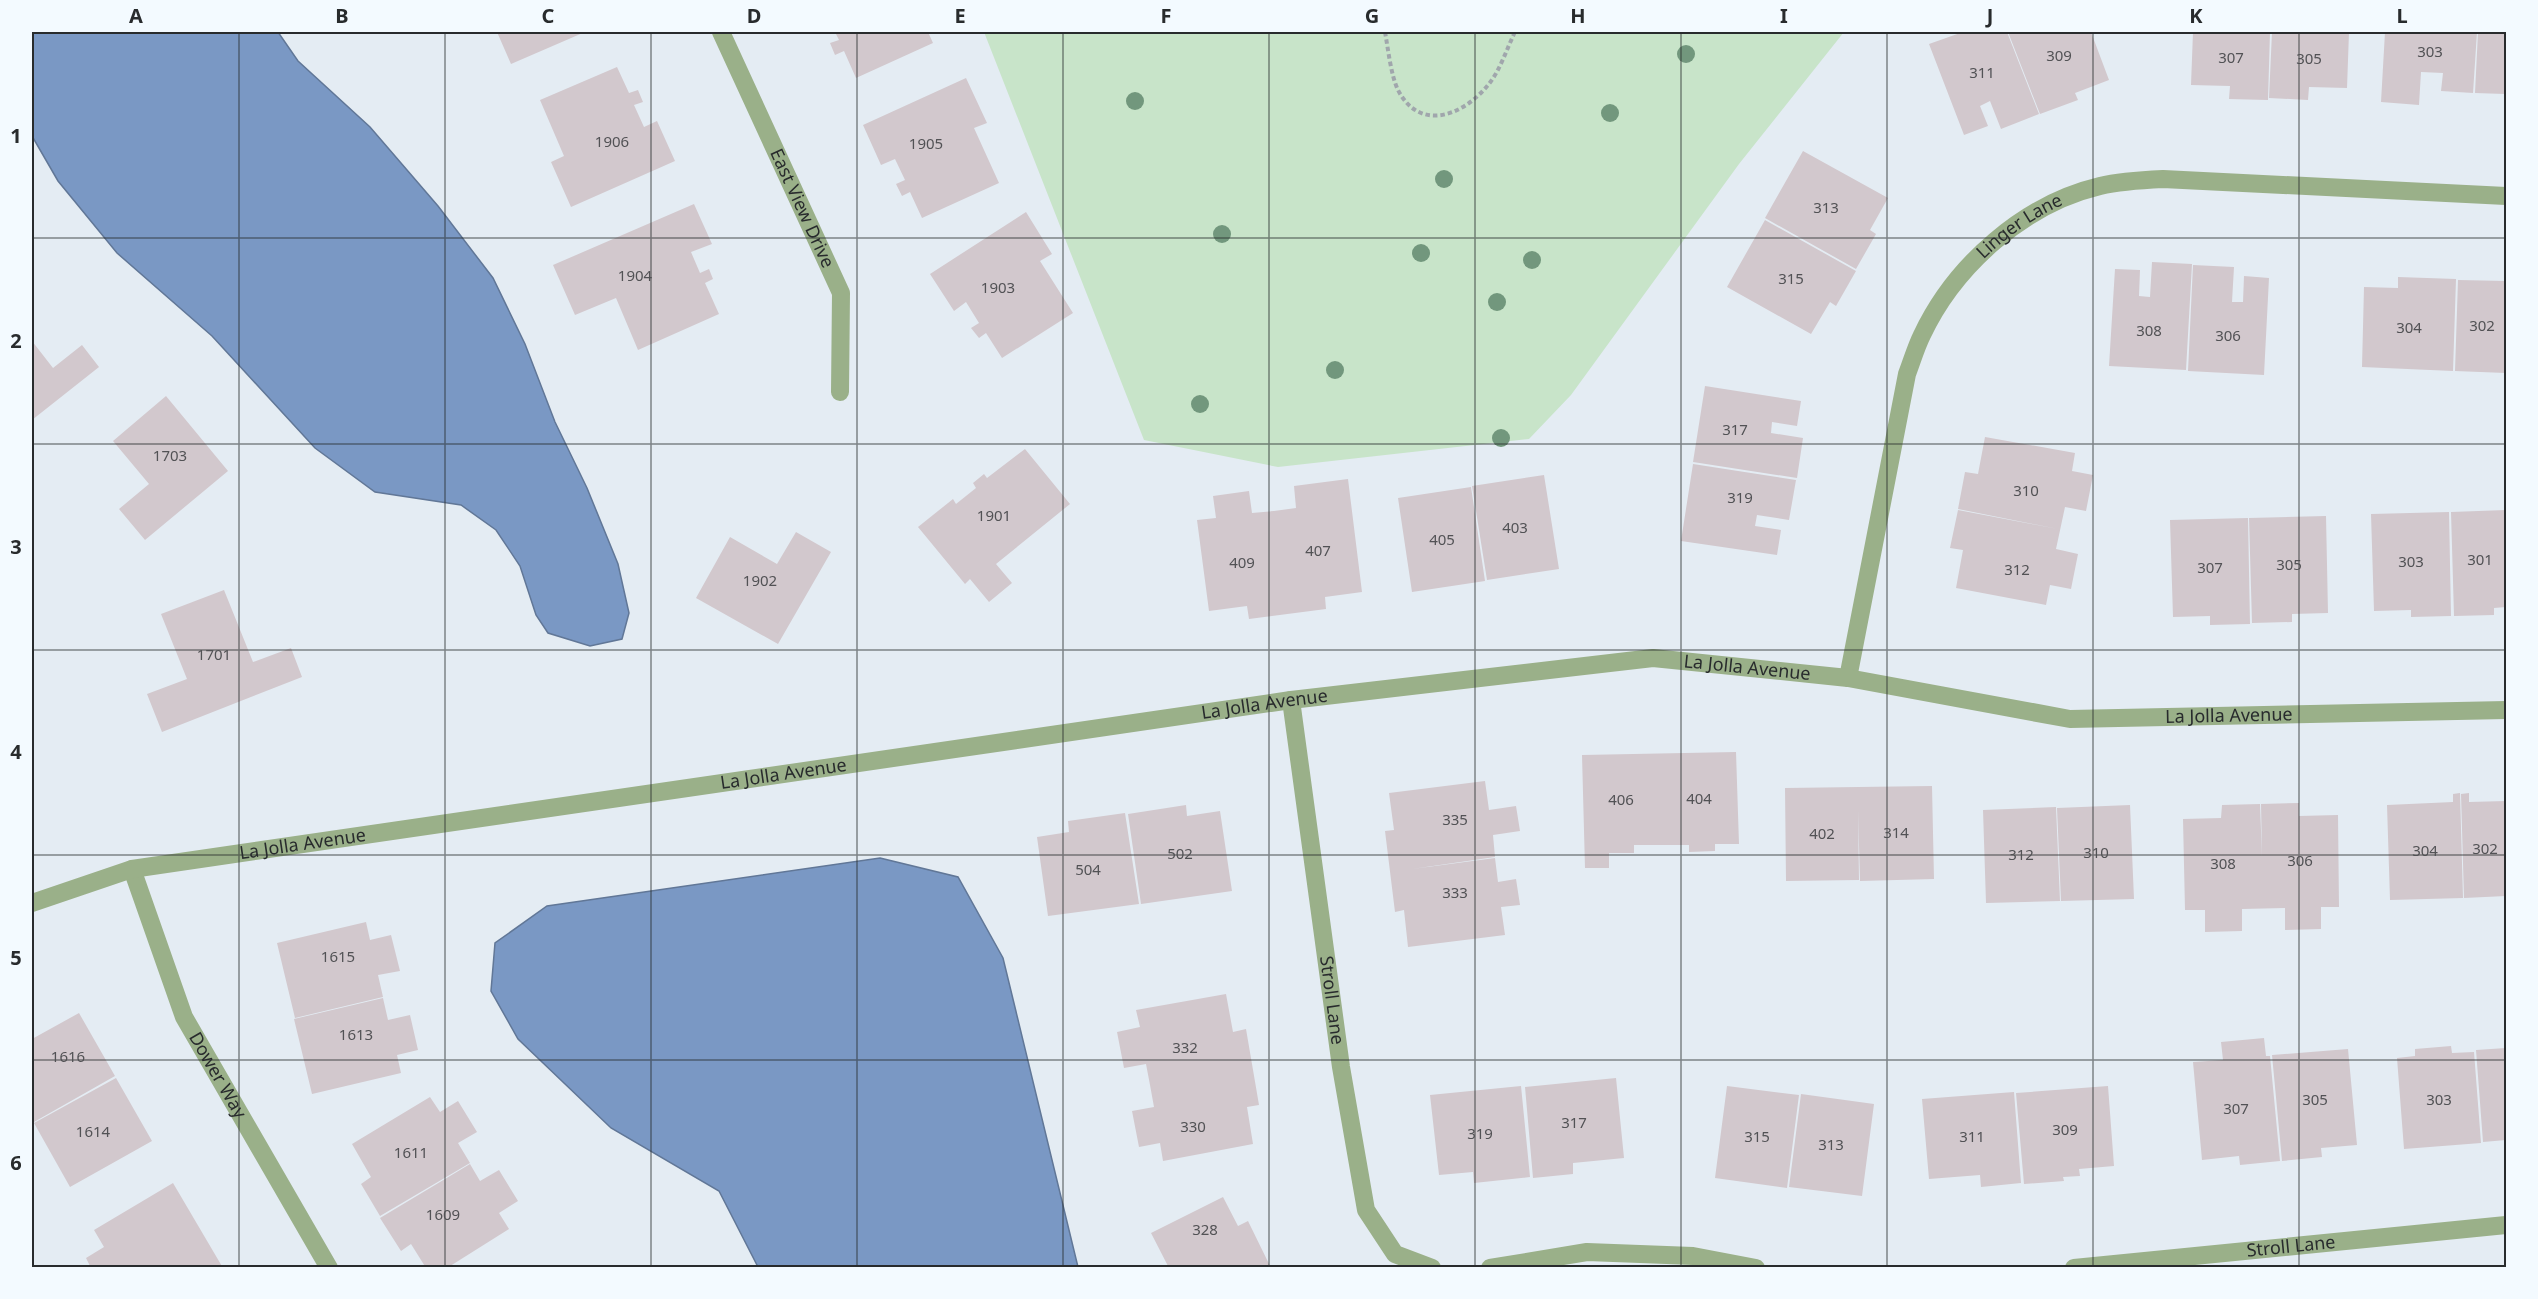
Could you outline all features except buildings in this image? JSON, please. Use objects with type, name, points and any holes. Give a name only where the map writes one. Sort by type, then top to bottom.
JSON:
[{"type":"street","name":"East View Drive","points":[[721,32],[841,293],[840,392]]},
{"type":"street","name":"Linger Lane","points":[[1848,678],[1905,386],[1914,355],[1921,336],[1938,305],[1980,254],[2008,231],[2070,196],[2125,181],[2163,179],[2506,196]]},
{"type":"street","name":"La Jolla Avenue","points":[[32,903],[132,869],[1291,700],[1653,658],[1848,678],[2070,719],[2506,710]]},
{"type":"street","name":"Stroll Lane","points":[[1291,700],[1341,1067],[1366,1210],[1395,1254],[1432,1268]]},
{"type":"street","name":"Dower Way","points":[[132,869],[184,1017],[329,1268]]},
{"type":"street","name":"Stroll Lane","points":[[2074,1268],[2506,1225]]},
{"type":"street","points":[[1490,1268],[1587,1252],[1693,1256],[1756,1268]]},
{"type":"path","points":[[1385,32],[1398,90],[1414,111],[1431,117],[1460,110],[1489,85],[1515,32]]},
{"type":"green space","points":[[984,32],[1844,32],[1739,164],[1571,395],[1529,439],[1278,467],[1144,440]]},
{"type":"water","points":[[32,32],[278,32],[298,61],[370,127],[438,206],[493,278],[525,344],[555,422],[587,488],[618,564],[629,613],[622,639],[590,646],[548,633],[536,615],[520,566],[496,530],[461,505],[375,492],[315,448],[212,336],[117,253],[58,181],[32,136]]},
{"type":"water","points":[[880,858],[958,877],[1003,958],[1078,1267],[758,1267],[719,1191],[611,1128],[518,1039],[491,991],[495,943],[547,906]]}]
